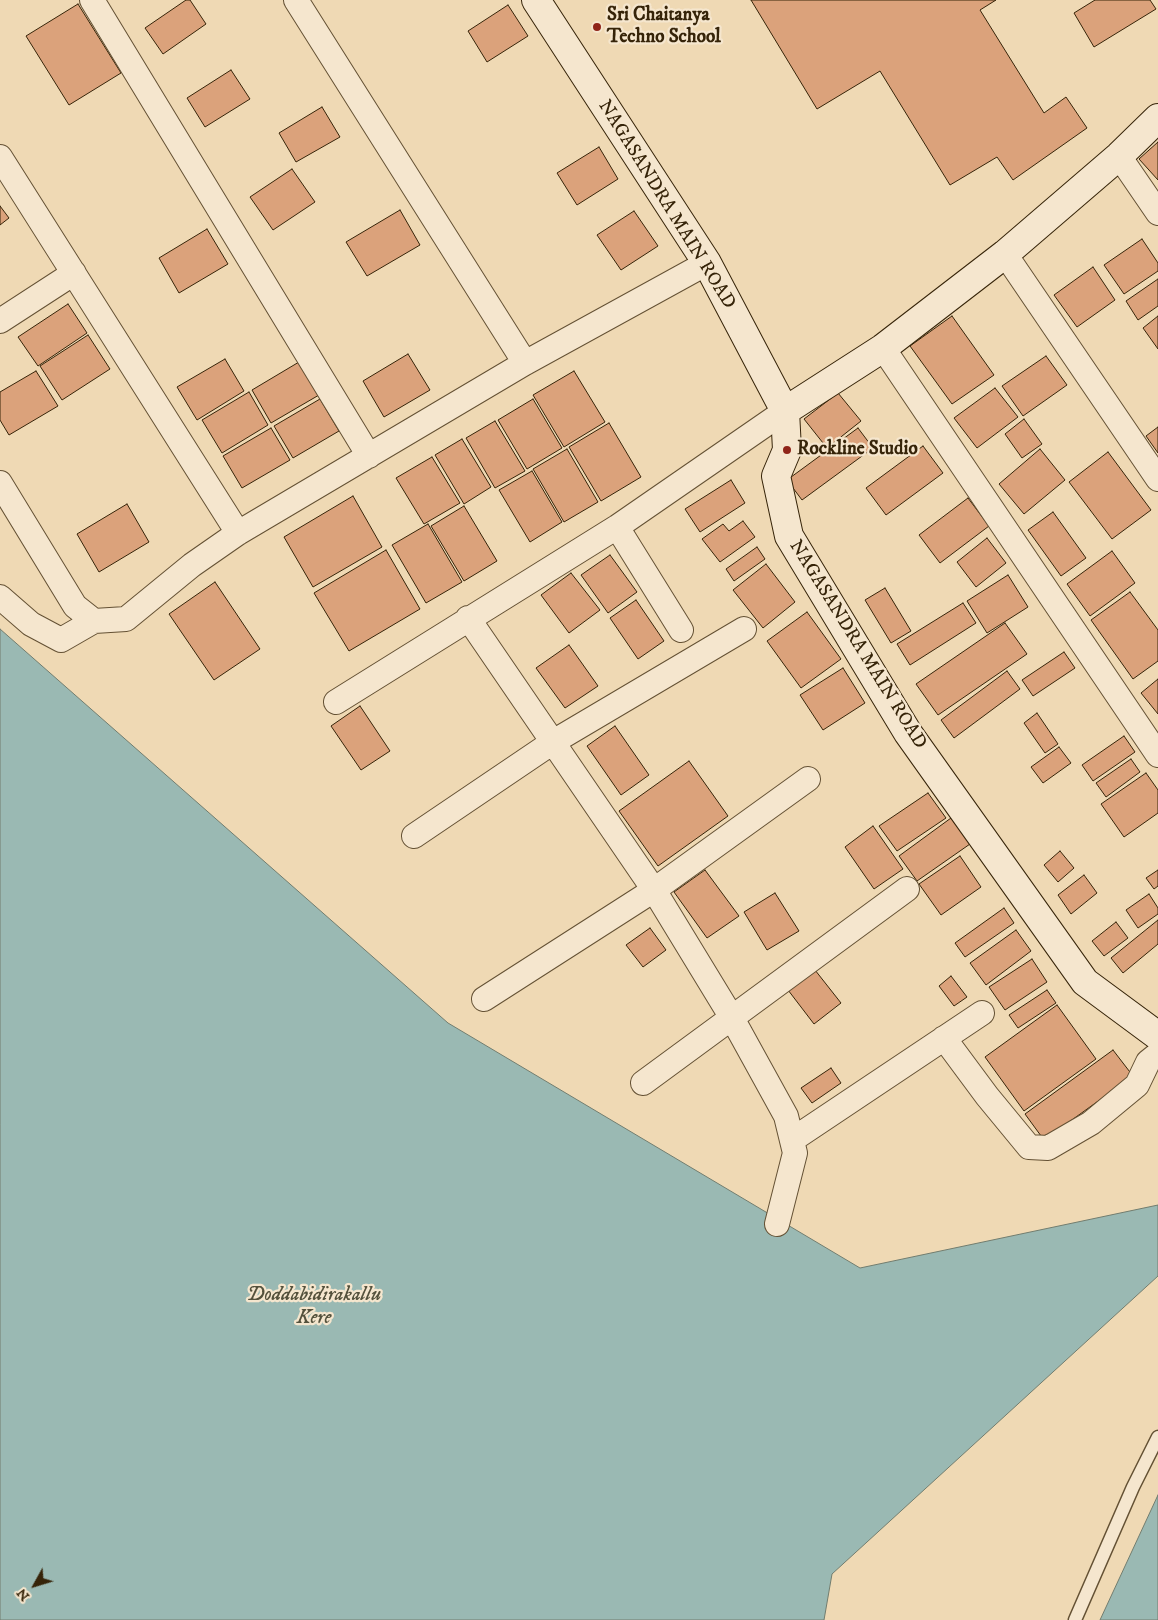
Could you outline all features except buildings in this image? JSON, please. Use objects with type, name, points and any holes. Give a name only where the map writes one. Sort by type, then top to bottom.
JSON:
[{"type":"street","points":[[92,0],[369,456]]},
{"type":"street","points":[[296,0],[525,363]]},
{"type":"street","name":"NAGASANDRA MAIN ROAD","points":[[536,0],[707,263],[785,411],[787,450],[776,476],[789,536],[908,732],[1085,982],[1158,1036]]},
{"type":"street","points":[[336,702],[468,618],[617,527],[785,411],[883,348],[1005,254],[1119,156],[1158,118]]},
{"type":"street","points":[[1119,156],[1158,213]]},
{"type":"street","points":[[0,157],[238,533]]},
{"type":"street","points":[[1005,254],[1158,479]]},
{"type":"street","points":[[0,597],[32,624],[61,640],[94,621],[126,619],[192,565],[238,533],[525,363],[707,263]]},
{"type":"street","points":[[0,321],[74,273]]},
{"type":"street","points":[[883,348],[1158,755]]},
{"type":"street","points":[[0,483],[75,606],[94,621]]},
{"type":"street","points":[[617,527],[681,630]]},
{"type":"street","points":[[468,618],[654,890],[732,1018],[786,1116],[795,1153],[777,1224]]},
{"type":"street","points":[[414,836],[552,742],[744,629]]},
{"type":"street","points":[[484,999],[654,890],[808,779]]},
{"type":"street","points":[[642,1083],[907,890]]},
{"type":"street","points":[[792,1140],[982,1013]]},
{"type":"street","points":[[944,1038],[987,1096],[1029,1147],[1048,1148],[1091,1123],[1137,1085],[1148,1062],[1158,1054]]},
{"type":"lane","points":[[1075,1620],[1133,1487],[1158,1437]]},
{"type":"water","name":"Doddabidirakallu Kere","points":[[0,629],[448,1023],[860,1268],[1158,1205],[1158,1276],[832,1574],[824,1620],[0,1620]]},
{"type":"water","points":[[1158,1495],[1158,1620],[1100,1620]]},
{"type":"place","name":"Sri Chaitanya Techno School","points":[[597,27]]},
{"type":"place","name":"Rockline Studio","points":[[787,450]]}]
